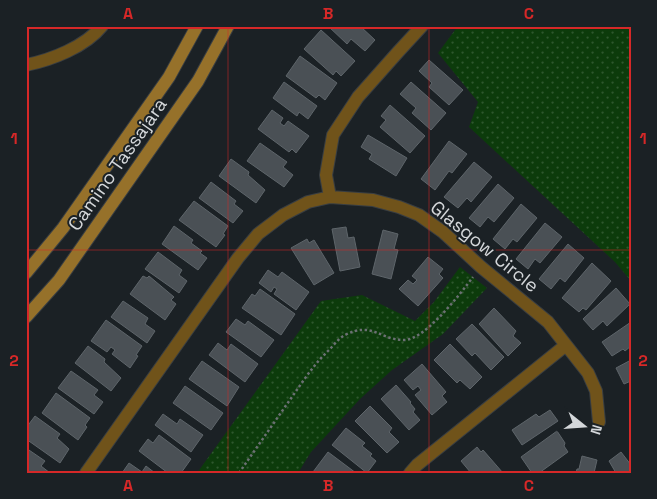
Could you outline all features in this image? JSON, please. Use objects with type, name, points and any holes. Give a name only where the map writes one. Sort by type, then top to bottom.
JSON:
[{"type":"main road","name":"Camino Tassajara","points":[[26,272],[63,228],[168,77],[196,26]]},
{"type":"main road","name":"Camino Tassajara","points":[[26,317],[59,280],[198,81],[228,26]]},
{"type":"street","points":[[26,65],[48,60],[68,51],[97,32],[102,26]]},
{"type":"street","points":[[330,197],[326,175],[333,135],[358,97],[422,26]]},
{"type":"street","name":"Glasgow Circle","points":[[86,473],[238,258],[258,234],[283,215],[308,202],[330,197],[373,200],[399,207],[419,215],[443,232],[481,267],[548,322],[588,374],[596,391],[599,422]]},
{"type":"street","points":[[410,473],[417,465],[566,345]]},
{"type":"path","points":[[239,473],[308,375],[343,336],[363,329],[405,340],[413,337],[451,306],[481,267]]},
{"type":"green space","points":[[458,26],[631,26],[631,281],[615,262],[469,127],[478,102],[438,53]]},
{"type":"green space","points":[[460,267],[487,288],[443,334],[392,370],[360,399],[311,452],[298,473],[197,473],[321,301],[362,295],[415,321],[434,302]]},
{"type":"building","points":[[328,26],[360,26],[375,40],[365,51],[351,39],[347,44]]},
{"type":"building","points":[[321,30],[355,61],[341,76],[336,71],[333,75],[304,49]]},
{"type":"building","points":[[300,56],[337,83],[325,100],[319,95],[316,98],[286,76]]},
{"type":"building","points":[[429,60],[463,90],[449,105],[429,87],[432,83],[419,71]]},
{"type":"building","points":[[284,82],[317,106],[308,119],[299,112],[297,116],[273,98]]},
{"type":"building","points":[[411,82],[446,113],[431,130],[412,113],[416,108],[400,94]]},
{"type":"building","points":[[390,105],[425,136],[410,153],[380,127],[386,120],[381,116]]},
{"type":"building","points":[[272,110],[283,118],[280,123],[284,126],[288,121],[309,136],[296,153],[292,149],[289,152],[258,129]]},
{"type":"building","points":[[368,135],[407,158],[396,176],[369,159],[372,154],[361,147]]},
{"type":"building","points":[[449,141],[467,154],[452,173],[449,171],[435,190],[421,179]]},
{"type":"building","points":[[260,143],[287,162],[283,167],[293,175],[284,187],[247,161]]},
{"type":"building","points":[[231,159],[249,172],[248,175],[265,190],[256,203],[219,176]]},
{"type":"building","points":[[474,162],[492,177],[471,202],[467,198],[458,208],[444,197]]},
{"type":"building","points":[[211,182],[236,201],[234,204],[243,211],[233,223],[199,198]]},
{"type":"building","points":[[498,184],[514,198],[494,222],[488,217],[480,227],[469,218]]},
{"type":"building","points":[[194,201],[228,226],[223,234],[225,235],[216,247],[179,220]]},
{"type":"building","points":[[521,204],[537,218],[517,242],[513,239],[505,249],[493,239]]},
{"type":"building","points":[[545,223],[562,237],[540,263],[535,259],[528,269],[516,259]]},
{"type":"building","points":[[174,226],[193,240],[191,243],[202,251],[200,253],[207,258],[198,270],[162,244]]},
{"type":"building","points":[[346,227],[348,238],[354,237],[360,267],[340,271],[332,229]]},
{"type":"building","points":[[383,230],[398,234],[394,249],[398,250],[391,279],[372,274]]},
{"type":"building","points":[[307,239],[309,243],[314,240],[334,273],[314,285],[291,248]]},
{"type":"building","points":[[568,244],[584,258],[565,282],[560,278],[551,289],[539,279]]},
{"type":"building","points":[[158,252],[182,270],[179,275],[187,281],[179,293],[145,269]]},
{"type":"building","points":[[428,257],[443,269],[439,274],[443,278],[418,306],[399,289],[408,280],[413,284],[417,280],[412,276]]},
{"type":"building","points":[[592,263],[611,281],[586,310],[583,308],[579,312],[562,298]]},
{"type":"building","points":[[268,270],[278,277],[282,272],[309,292],[296,310],[274,294],[277,289],[274,287],[271,292],[259,283]]},
{"type":"building","points":[[143,276],[147,278],[149,276],[174,297],[171,300],[176,304],[165,320],[130,294]]},
{"type":"building","points":[[616,288],[630,304],[607,326],[603,321],[593,330],[583,319]]},
{"type":"building","points":[[260,289],[295,314],[281,335],[242,308],[252,294],[255,296]]},
{"type":"building","points":[[123,301],[148,318],[145,324],[155,331],[147,343],[111,317]]},
{"type":"building","points":[[494,308],[516,331],[513,336],[521,343],[508,356],[479,324]]},
{"type":"building","points":[[236,319],[245,325],[248,321],[274,340],[261,357],[226,332]]},
{"type":"building","points":[[106,320],[142,346],[130,368],[112,354],[115,350],[111,347],[107,352],[91,341]]},
{"type":"building","points":[[631,322],[631,346],[625,351],[623,349],[612,356],[602,342]]},
{"type":"building","points":[[472,324],[504,357],[491,370],[475,353],[472,356],[456,339]]},
{"type":"building","points":[[218,343],[227,350],[231,344],[258,364],[245,382],[209,355]]},
{"type":"building","points":[[450,344],[482,377],[470,389],[460,380],[457,383],[434,360]]},
{"type":"building","points":[[88,346],[105,359],[104,362],[121,378],[111,391],[75,363]]},
{"type":"building","points":[[631,360],[631,381],[624,384],[616,368]]},
{"type":"building","points":[[202,361],[239,387],[227,406],[189,379]]},
{"type":"building","points":[[422,364],[446,392],[442,396],[447,402],[432,415],[415,395],[421,390],[418,386],[413,390],[404,380]]},
{"type":"building","points":[[71,371],[98,390],[94,395],[103,402],[94,414],[58,388]]},
{"type":"building","points":[[396,385],[411,402],[415,409],[413,412],[420,420],[409,430],[381,399]]},
{"type":"building","points":[[185,386],[223,413],[211,430],[173,403]]},
{"type":"building","points":[[56,393],[90,418],[85,425],[87,427],[78,440],[42,413]]},
{"type":"building","points":[[370,406],[392,428],[389,432],[399,442],[387,453],[355,421]]},
{"type":"building","points":[[550,410],[558,421],[522,445],[512,430],[536,414],[539,417]]},
{"type":"building","points":[[163,414],[177,424],[180,419],[203,435],[191,452],[155,425]]},
{"type":"building","points":[[35,416],[60,434],[57,438],[69,449],[60,463],[26,439],[26,428]]},
{"type":"building","points":[[346,428],[365,443],[362,446],[372,454],[370,456],[376,461],[367,473],[332,445]]},
{"type":"building","points":[[557,431],[565,443],[564,446],[568,452],[539,473],[532,473],[521,457]]},
{"type":"building","points":[[159,435],[191,459],[181,473],[168,473],[139,451],[148,439],[153,443]]},
{"type":"building","points":[[477,447],[481,452],[483,450],[503,473],[471,473],[461,461]]},
{"type":"building","points":[[26,448],[45,461],[41,466],[50,473],[26,473]]},
{"type":"building","points":[[328,452],[356,473],[313,472]]},
{"type":"building","points":[[621,452],[631,465],[631,473],[616,473],[609,461]]},
{"type":"building","points":[[582,456],[597,460],[594,473],[576,473]]},
{"type":"building","points":[[129,463],[142,472],[146,466],[155,473],[122,473]]}]
